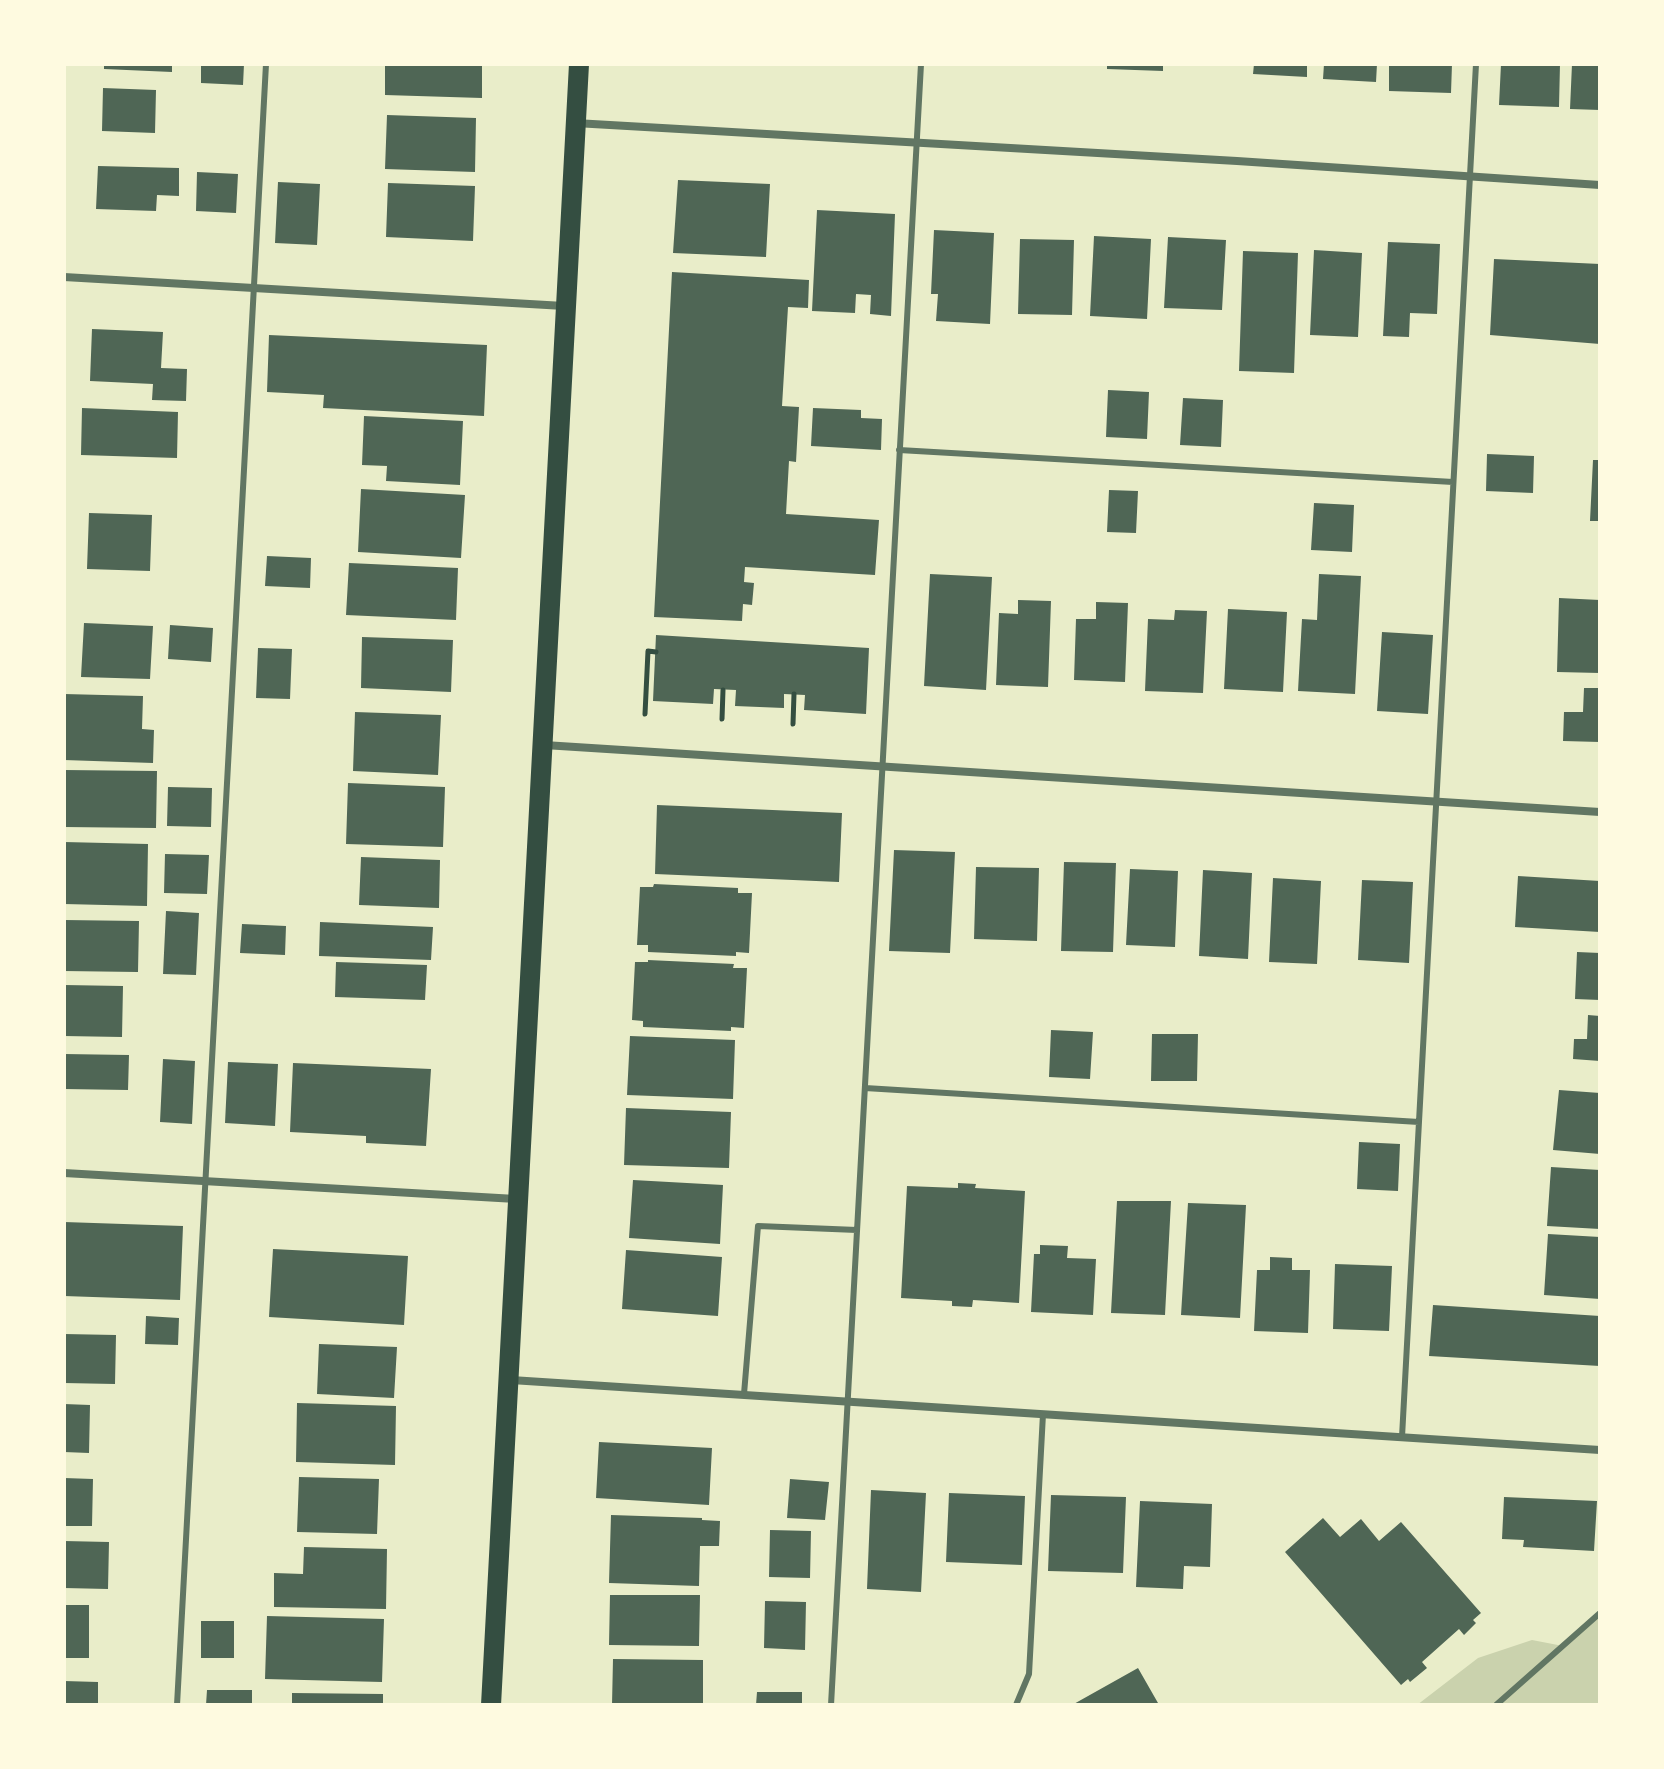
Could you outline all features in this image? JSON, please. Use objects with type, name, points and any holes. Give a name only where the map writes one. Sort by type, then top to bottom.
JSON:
[{"type":"main road","points":[[491,1705],[579,64]]},
{"type":"street","points":[[575,123],[1600,185]]},
{"type":"street","points":[[64,277],[565,306]]},
{"type":"street","points":[[543,745],[1600,812]]},
{"type":"street","points":[[64,1173],[516,1199]]},
{"type":"street","points":[[507,1380],[1600,1450]]},
{"type":"lane","points":[[177,1705],[266,64]]},
{"type":"lane","points":[[831,1705],[921,64]]},
{"type":"lane","points":[[1402,1437],[1476,64]]},
{"type":"lane","points":[[899,450],[1453,482]]},
{"type":"lane","points":[[865,1088],[1419,1122]]},
{"type":"lane","points":[[744,1394],[758,1226],[857,1230]]},
{"type":"lane","points":[[1016,1705],[1029,1674],[1043,1414]]},
{"type":"lane","points":[[1496,1705],[1600,1613]]},
{"type":"path","points":[[645,714],[648,651],[656,652]]},
{"type":"path","points":[[722,719],[723,690]]},
{"type":"path","points":[[793,724],[794,694]]},
{"type":"green space","points":[[1600,1613],[1600,1705],[1417,1705],[1478,1658],[1532,1640],[1563,1646]]},
{"type":"building","points":[[104,64],[172,64],[172,72],[104,69]]},
{"type":"building","points":[[201,64],[244,64],[243,85],[201,83]]},
{"type":"building","points":[[385,64],[482,64],[482,98],[385,95]]},
{"type":"building","points":[[1107,64],[1163,64],[1163,71],[1107,69]]},
{"type":"building","points":[[1254,64],[1307,64],[1307,77],[1253,74]]},
{"type":"building","points":[[1324,64],[1377,64],[1376,82],[1323,79]]},
{"type":"building","points":[[1389,64],[1452,64],[1451,93],[1389,91]]},
{"type":"building","points":[[1501,64],[1560,64],[1559,107],[1499,105]]},
{"type":"building","points":[[1572,64],[1600,64],[1600,110],[1570,109]]},
{"type":"building","points":[[103,88],[156,90],[155,133],[102,131]]},
{"type":"building","points":[[387,115],[476,118],[475,172],[385,169]]},
{"type":"building","points":[[98,166],[179,168],[179,196],[157,195],[156,211],[96,209]]},
{"type":"building","points":[[197,172],[238,174],[236,213],[196,211]]},
{"type":"building","points":[[678,180],[770,184],[766,257],[673,253]]},
{"type":"building","points":[[278,182],[320,184],[317,245],[275,243]]},
{"type":"building","points":[[388,183],[475,186],[473,241],[386,237]]},
{"type":"building","points":[[817,210],[895,214],[891,316],[870,314],[871,295],[856,294],[855,313],[812,311]]},
{"type":"building","points":[[934,230],[994,233],[990,324],[936,321],[938,294],[931,294]]},
{"type":"building","points":[[1094,236],[1151,239],[1147,319],[1090,316]]},
{"type":"building","points":[[1168,237],[1226,240],[1222,310],[1164,308]]},
{"type":"building","points":[[1020,239],[1074,240],[1072,315],[1018,314]]},
{"type":"building","points":[[1388,242],[1440,244],[1437,314],[1410,313],[1409,337],[1383,336]]},
{"type":"building","points":[[1314,250],[1362,253],[1358,337],[1310,335]]},
{"type":"building","points":[[1243,251],[1298,253],[1294,373],[1239,371]]},
{"type":"building","points":[[1494,259],[1600,264],[1600,344],[1490,335]]},
{"type":"building","points":[[672,272],[809,280],[808,308],[788,307],[782,406],[799,407],[796,462],[789,461],[786,514],[879,520],[875,575],[745,567],[744,582],[754,583],[752,605],[743,604],[742,621],[654,617]]},
{"type":"building","points":[[92,329],[163,332],[161,368],[187,369],[186,401],[152,400],[153,384],[90,381]]},
{"type":"building","points":[[269,335],[487,345],[484,416],[323,408],[324,395],[267,392]]},
{"type":"building","points":[[1108,390],[1149,392],[1147,439],[1106,437]]},
{"type":"building","points":[[1183,398],[1223,400],[1221,447],[1180,445]]},
{"type":"building","points":[[82,408],[178,412],[177,458],[81,455]]},
{"type":"building","points":[[813,408],[861,410],[861,418],[882,419],[881,450],[811,446]]},
{"type":"building","points":[[364,416],[463,421],[460,485],[386,481],[387,466],[362,465]]},
{"type":"building","points":[[1487,454],[1534,456],[1533,493],[1486,491]]},
{"type":"building","points":[[1593,460],[1600,460],[1600,521],[1590,521]]},
{"type":"building","points":[[361,489],[465,495],[461,558],[358,552]]},
{"type":"building","points":[[1109,490],[1138,491],[1136,533],[1107,532]]},
{"type":"building","points":[[1314,503],[1354,505],[1352,552],[1311,550]]},
{"type":"building","points":[[89,513],[152,515],[150,571],[87,569]]},
{"type":"building","points":[[267,556],[311,558],[310,588],[265,586]]},
{"type":"building","points":[[349,563],[458,568],[456,620],[346,615]]},
{"type":"building","points":[[930,574],[992,577],[986,690],[924,686]]},
{"type":"building","points":[[1319,574],[1361,576],[1355,694],[1298,691],[1302,619],[1317,620]]},
{"type":"building","points":[[1559,598],[1600,600],[1600,673],[1557,672]]},
{"type":"building","points":[[1018,600],[1051,601],[1048,687],[996,685],[999,613],[1018,614]]},
{"type":"building","points":[[1096,602],[1128,603],[1125,682],[1074,680],[1076,619],[1096,619]]},
{"type":"building","points":[[1228,609],[1287,612],[1283,692],[1224,689]]},
{"type":"building","points":[[1175,610],[1207,611],[1203,693],[1145,691],[1148,619],[1174,620]]},
{"type":"building","points":[[84,623],[153,626],[150,679],[81,677]]},
{"type":"building","points":[[170,625],[213,628],[211,662],[168,659]]},
{"type":"building","points":[[1382,632],[1433,635],[1428,714],[1377,711]]},
{"type":"building","points":[[656,635],[869,648],[866,714],[804,710],[805,695],[784,694],[784,708],[735,706],[736,690],[714,689],[713,704],[653,701]]},
{"type":"building","points":[[362,637],[453,640],[451,692],[361,688]]},
{"type":"building","points":[[258,648],[292,649],[290,699],[256,698]]},
{"type":"building","points":[[1584,688],[1600,688],[1600,742],[1563,741],[1564,712],[1583,712]]},
{"type":"building","points":[[64,694],[143,696],[142,729],[154,730],[153,763],[64,760]]},
{"type":"building","points":[[355,712],[441,715],[438,775],[353,771]]},
{"type":"building","points":[[64,770],[157,771],[156,828],[64,827]]},
{"type":"building","points":[[348,783],[445,787],[443,847],[346,844]]},
{"type":"building","points":[[168,787],[212,788],[211,827],[167,826]]},
{"type":"building","points":[[657,805],[842,813],[839,882],[655,874]]},
{"type":"building","points":[[64,842],[148,844],[147,906],[64,904]]},
{"type":"building","points":[[894,850],[955,852],[950,953],[889,951]]},
{"type":"building","points":[[165,854],[209,855],[207,894],[164,893]]},
{"type":"building","points":[[361,857],[440,860],[439,908],[359,905]]},
{"type":"building","points":[[1064,862],[1116,863],[1113,952],[1061,951]]},
{"type":"building","points":[[976,867],[1039,868],[1037,941],[974,939]]},
{"type":"building","points":[[1130,869],[1178,871],[1175,947],[1126,945]]},
{"type":"building","points":[[1203,870],[1252,873],[1248,959],[1199,956]]},
{"type":"building","points":[[1518,876],[1600,881],[1600,932],[1515,927]]},
{"type":"building","points":[[1273,878],[1321,881],[1317,964],[1269,962]]},
{"type":"building","points":[[1362,880],[1413,882],[1409,963],[1358,960]]},
{"type":"building","points":[[654,884],[738,888],[738,893],[752,893],[749,953],[736,952],[736,956],[648,952],[648,945],[637,945],[640,887],[653,887]]},
{"type":"building","points":[[166,911],[199,913],[196,975],[163,974]]},
{"type":"building","points":[[64,920],[139,921],[138,972],[64,971]]},
{"type":"building","points":[[320,922],[433,927],[431,960],[319,956]]},
{"type":"building","points":[[242,924],[286,926],[285,955],[240,953]]},
{"type":"building","points":[[1577,952],[1600,953],[1600,1000],[1575,999]]},
{"type":"building","points":[[336,962],[427,965],[425,1000],[335,997]]},
{"type":"building","points":[[635,962],[734,964],[733,968],[747,968],[744,1028],[731,1027],[731,1031],[643,1027],[643,1021],[632,1020]]},
{"type":"building","points":[[64,985],[123,986],[122,1037],[64,1036]]},
{"type":"building","points":[[1588,1015],[1600,1016],[1600,1061],[1573,1059],[1574,1039],[1587,1039]]},
{"type":"building","points":[[1051,1030],[1093,1032],[1090,1079],[1049,1077]]},
{"type":"building","points":[[1152,1034],[1198,1034],[1197,1081],[1151,1081]]},
{"type":"building","points":[[630,1036],[735,1040],[733,1099],[627,1095]]},
{"type":"building","points":[[64,1054],[129,1055],[128,1090],[64,1089]]},
{"type":"building","points":[[163,1059],[195,1061],[192,1124],[160,1122]]},
{"type":"building","points":[[228,1062],[278,1064],[275,1126],[225,1123]]},
{"type":"building","points":[[293,1063],[431,1069],[426,1146],[366,1143],[366,1136],[290,1132]]},
{"type":"building","points":[[1559,1090],[1600,1093],[1600,1154],[1553,1150]]},
{"type":"building","points":[[626,1108],[731,1112],[729,1168],[624,1165]]},
{"type":"building","points":[[1359,1142],[1400,1144],[1398,1191],[1357,1189]]},
{"type":"building","points":[[1551,1167],[1600,1170],[1600,1229],[1547,1226]]},
{"type":"building","points":[[633,1180],[723,1185],[720,1244],[629,1238]]},
{"type":"building","points":[[958,1183],[976,1184],[975,1188],[1025,1191],[1019,1303],[973,1300],[972,1307],[952,1306],[952,1301],[901,1298],[907,1186],[958,1188]]},
{"type":"building","points":[[1117,1201],[1171,1201],[1165,1315],[1111,1313]]},
{"type":"building","points":[[1188,1203],[1246,1205],[1240,1318],[1181,1315]]},
{"type":"building","points":[[64,1222],[183,1226],[180,1300],[64,1296]]},
{"type":"building","points":[[1548,1234],[1600,1237],[1600,1299],[1544,1295]]},
{"type":"building","points":[[1040,1245],[1068,1246],[1067,1258],[1096,1259],[1093,1315],[1031,1312],[1034,1254],[1040,1254]]},
{"type":"building","points":[[273,1249],[408,1256],[404,1325],[269,1317]]},
{"type":"building","points":[[626,1250],[722,1257],[718,1316],[622,1309]]},
{"type":"building","points":[[1270,1257],[1292,1258],[1292,1270],[1310,1270],[1308,1333],[1254,1331],[1257,1270],[1270,1270]]},
{"type":"building","points":[[1335,1264],[1392,1266],[1389,1331],[1333,1329]]},
{"type":"building","points":[[1433,1305],[1600,1316],[1600,1366],[1429,1356]]},
{"type":"building","points":[[146,1316],[179,1318],[178,1345],[145,1344]]},
{"type":"building","points":[[64,1334],[116,1335],[115,1384],[64,1383]]},
{"type":"building","points":[[319,1344],[397,1347],[394,1398],[317,1394]]},
{"type":"building","points":[[297,1403],[396,1406],[395,1465],[296,1462]]},
{"type":"building","points":[[64,1404],[90,1405],[89,1453],[64,1452]]},
{"type":"building","points":[[599,1442],[712,1448],[709,1505],[596,1498]]},
{"type":"building","points":[[299,1477],[379,1479],[377,1534],[297,1532]]},
{"type":"building","points":[[64,1478],[93,1479],[92,1526],[64,1526]]},
{"type":"building","points":[[790,1479],[829,1482],[825,1520],[787,1518]]},
{"type":"building","points":[[871,1490],[926,1493],[921,1592],[867,1589]]},
{"type":"building","points":[[949,1493],[1025,1496],[1022,1565],[946,1562]]},
{"type":"building","points":[[1051,1495],[1126,1497],[1123,1573],[1048,1571]]},
{"type":"building","points":[[1504,1497],[1597,1501],[1594,1551],[1523,1547],[1524,1540],[1502,1539]]},
{"type":"building","points":[[1140,1501],[1212,1504],[1210,1567],[1184,1566],[1183,1589],[1136,1587]]},
{"type":"building","points":[[611,1515],[720,1521],[719,1546],[700,1546],[699,1586],[609,1583]]},
{"type":"building","points":[[1323,1518],[1340,1537],[1361,1519],[1379,1541],[1401,1522],[1481,1613],[1464,1635],[1459,1629],[1422,1662],[1427,1668],[1410,1682],[1408,1679],[1401,1685],[1285,1552]]},
{"type":"building","points":[[770,1530],[811,1531],[810,1578],[769,1577]]},
{"type":"building","points":[[64,1541],[109,1542],[108,1589],[64,1588]]},
{"type":"building","points":[[304,1547],[387,1549],[386,1609],[274,1607],[274,1573],[303,1574]]},
{"type":"building","points":[[610,1595],[700,1595],[699,1646],[609,1645]]},
{"type":"building","points":[[765,1601],[806,1602],[805,1650],[764,1648]]},
{"type":"building","points":[[64,1605],[89,1605],[89,1658],[64,1658]]},
{"type":"building","points":[[267,1616],[384,1619],[382,1682],[265,1679]]},
{"type":"building","points":[[201,1621],[234,1621],[234,1658],[201,1658]]},
{"type":"building","points":[[613,1659],[703,1660],[703,1705],[612,1705]]},
{"type":"building","points":[[1138,1668],[1158,1703],[1072,1705]]},
{"type":"building","points":[[64,1681],[98,1682],[98,1705],[64,1705]]},
{"type":"building","points":[[207,1690],[252,1690],[252,1705],[206,1705]]},
{"type":"building","points":[[757,1692],[802,1692],[802,1705],[756,1705]]},
{"type":"building","points":[[292,1693],[383,1694],[383,1705],[292,1705]]}]
